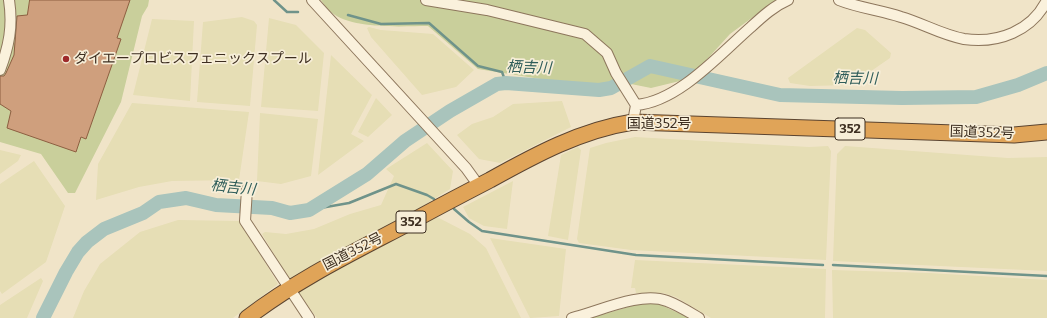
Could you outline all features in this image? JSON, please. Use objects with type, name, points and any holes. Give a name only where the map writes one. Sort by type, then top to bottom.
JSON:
[{"type":"highway","name":"国道352号","points":[[247,318],[320,269],[532,157],[584,139],[594,130],[633,122],[1009,134],[1047,132]]},
{"type":"street","points":[[0,70],[10,39],[11,20],[9,0]]},
{"type":"street","points":[[312,0],[437,135],[466,168],[479,186]]},
{"type":"street","points":[[426,0],[487,10],[585,34],[607,53],[616,72],[636,105],[633,122]]},
{"type":"street","points":[[636,105],[644,105],[683,87],[768,12],[788,0]]},
{"type":"street","points":[[839,0],[852,5],[902,17],[966,39],[1003,37],[1017,32],[1035,18],[1047,0]]},
{"type":"street","points":[[247,189],[244,217],[245,221],[309,318]]},
{"type":"street","points":[[572,318],[641,298],[654,298],[666,300],[699,318]]},
{"type":"shaded area","points":[[242,17],[254,21],[257,25],[250,106],[197,102],[203,22]]},
{"type":"shaded area","points":[[269,18],[296,25],[324,53],[318,111],[261,107]]},
{"type":"shaded area","points":[[152,19],[194,21],[190,101],[133,95]]},
{"type":"shaded area","points":[[369,27],[381,30],[433,34],[474,70],[456,87],[422,95],[371,37],[367,28]]},
{"type":"shaded area","points":[[857,28],[865,30],[891,53],[890,58],[851,85],[810,86],[790,83],[788,78]]},
{"type":"shaded area","points":[[331,55],[372,95],[351,134],[364,141],[318,175]]},
{"type":"shaded area","points":[[376,98],[392,115],[368,137],[358,132]]},
{"type":"shaded area","points":[[562,101],[571,127],[500,163],[479,159],[457,135],[472,124],[493,117],[513,104]]},
{"type":"shaded area","points":[[132,103],[249,112],[239,180],[172,181],[139,187],[96,200],[98,164]]},
{"type":"shaded area","points":[[260,113],[318,119],[311,176],[281,184],[257,181]]},
{"type":"shaded area","points":[[635,137],[809,147],[828,146],[831,151],[826,260],[631,250],[579,243],[577,239],[590,148]]},
{"type":"shaded area","points":[[427,143],[453,171],[450,189],[402,219],[290,281],[262,234],[265,232],[286,234],[314,229],[350,214],[381,205],[394,176],[386,169]]},
{"type":"shaded area","points":[[845,146],[1008,158],[1047,157],[1047,271],[833,261],[837,154]]},
{"type":"shaded area","points":[[578,147],[581,150],[568,240],[548,236],[561,155]]},
{"type":"shaded area","points":[[0,150],[21,155],[18,161],[0,174]]},
{"type":"shaded area","points":[[34,161],[65,206],[46,262],[2,294],[0,291],[0,184]]},
{"type":"shaded area","points":[[513,181],[507,229],[484,226],[469,218],[463,207]]},
{"type":"shaded area","points":[[437,217],[470,234],[486,248],[521,318],[317,318],[298,293],[299,288]]},
{"type":"shaded area","points":[[178,220],[240,221],[278,284],[233,318],[73,318],[84,291],[100,264],[140,232]]},
{"type":"shaded area","points":[[490,238],[566,249],[559,316],[530,318]]},
{"type":"shaded area","points":[[635,260],[826,269],[825,318],[711,318],[676,297],[663,293],[636,293],[635,288],[631,288]]},
{"type":"shaded area","points":[[832,270],[929,273],[1047,280],[1047,318],[833,318]]},
{"type":"shaded area","points":[[41,278],[43,281],[27,318],[0,318],[0,305]]},
{"type":"green space","name":"ダイエープロビスフェニックスプール","points":[[0,0],[149,0],[148,6],[142,16],[121,102],[75,193],[68,193],[41,154],[0,142]]},
{"type":"green space","points":[[321,0],[776,0],[730,34],[701,66],[684,80],[651,88],[631,84],[556,83],[547,80],[478,69],[428,26],[378,26],[351,22],[340,18],[331,12]]},
{"type":"green space","points":[[638,304],[659,304],[689,318],[591,318]]},
{"type":"building","name":"ダイエープロビスフェニックスプール","points":[[30,0],[130,0],[117,38],[121,39],[86,139],[81,137],[76,152],[7,128],[11,111],[0,104],[0,76],[4,76],[6,73],[14,55],[17,16],[27,15]]},
{"type":"waterway","points":[[274,0],[287,12],[298,12]]},
{"type":"waterway","points":[[348,15],[381,24],[429,23],[478,66],[502,72],[506,83]]},
{"type":"waterway","name":"栖吉川","points":[[43,318],[66,272],[78,252],[87,242],[104,229],[143,213],[159,202],[186,198],[216,205],[272,208],[290,213],[309,210],[367,174],[405,141],[450,111],[497,84],[506,83],[599,90],[611,88],[650,66],[780,95],[902,98],[976,97],[1018,85],[1047,73]]},
{"type":"waterway","points":[[309,210],[349,203],[396,184],[434,199]]},
{"type":"waterway","points":[[454,209],[482,231],[636,255],[823,265]]},
{"type":"waterway","points":[[833,265],[1047,276]]},
{"type":"place","name":"ダイエープロビスフェニックスプール","points":[[66,59]]}]
